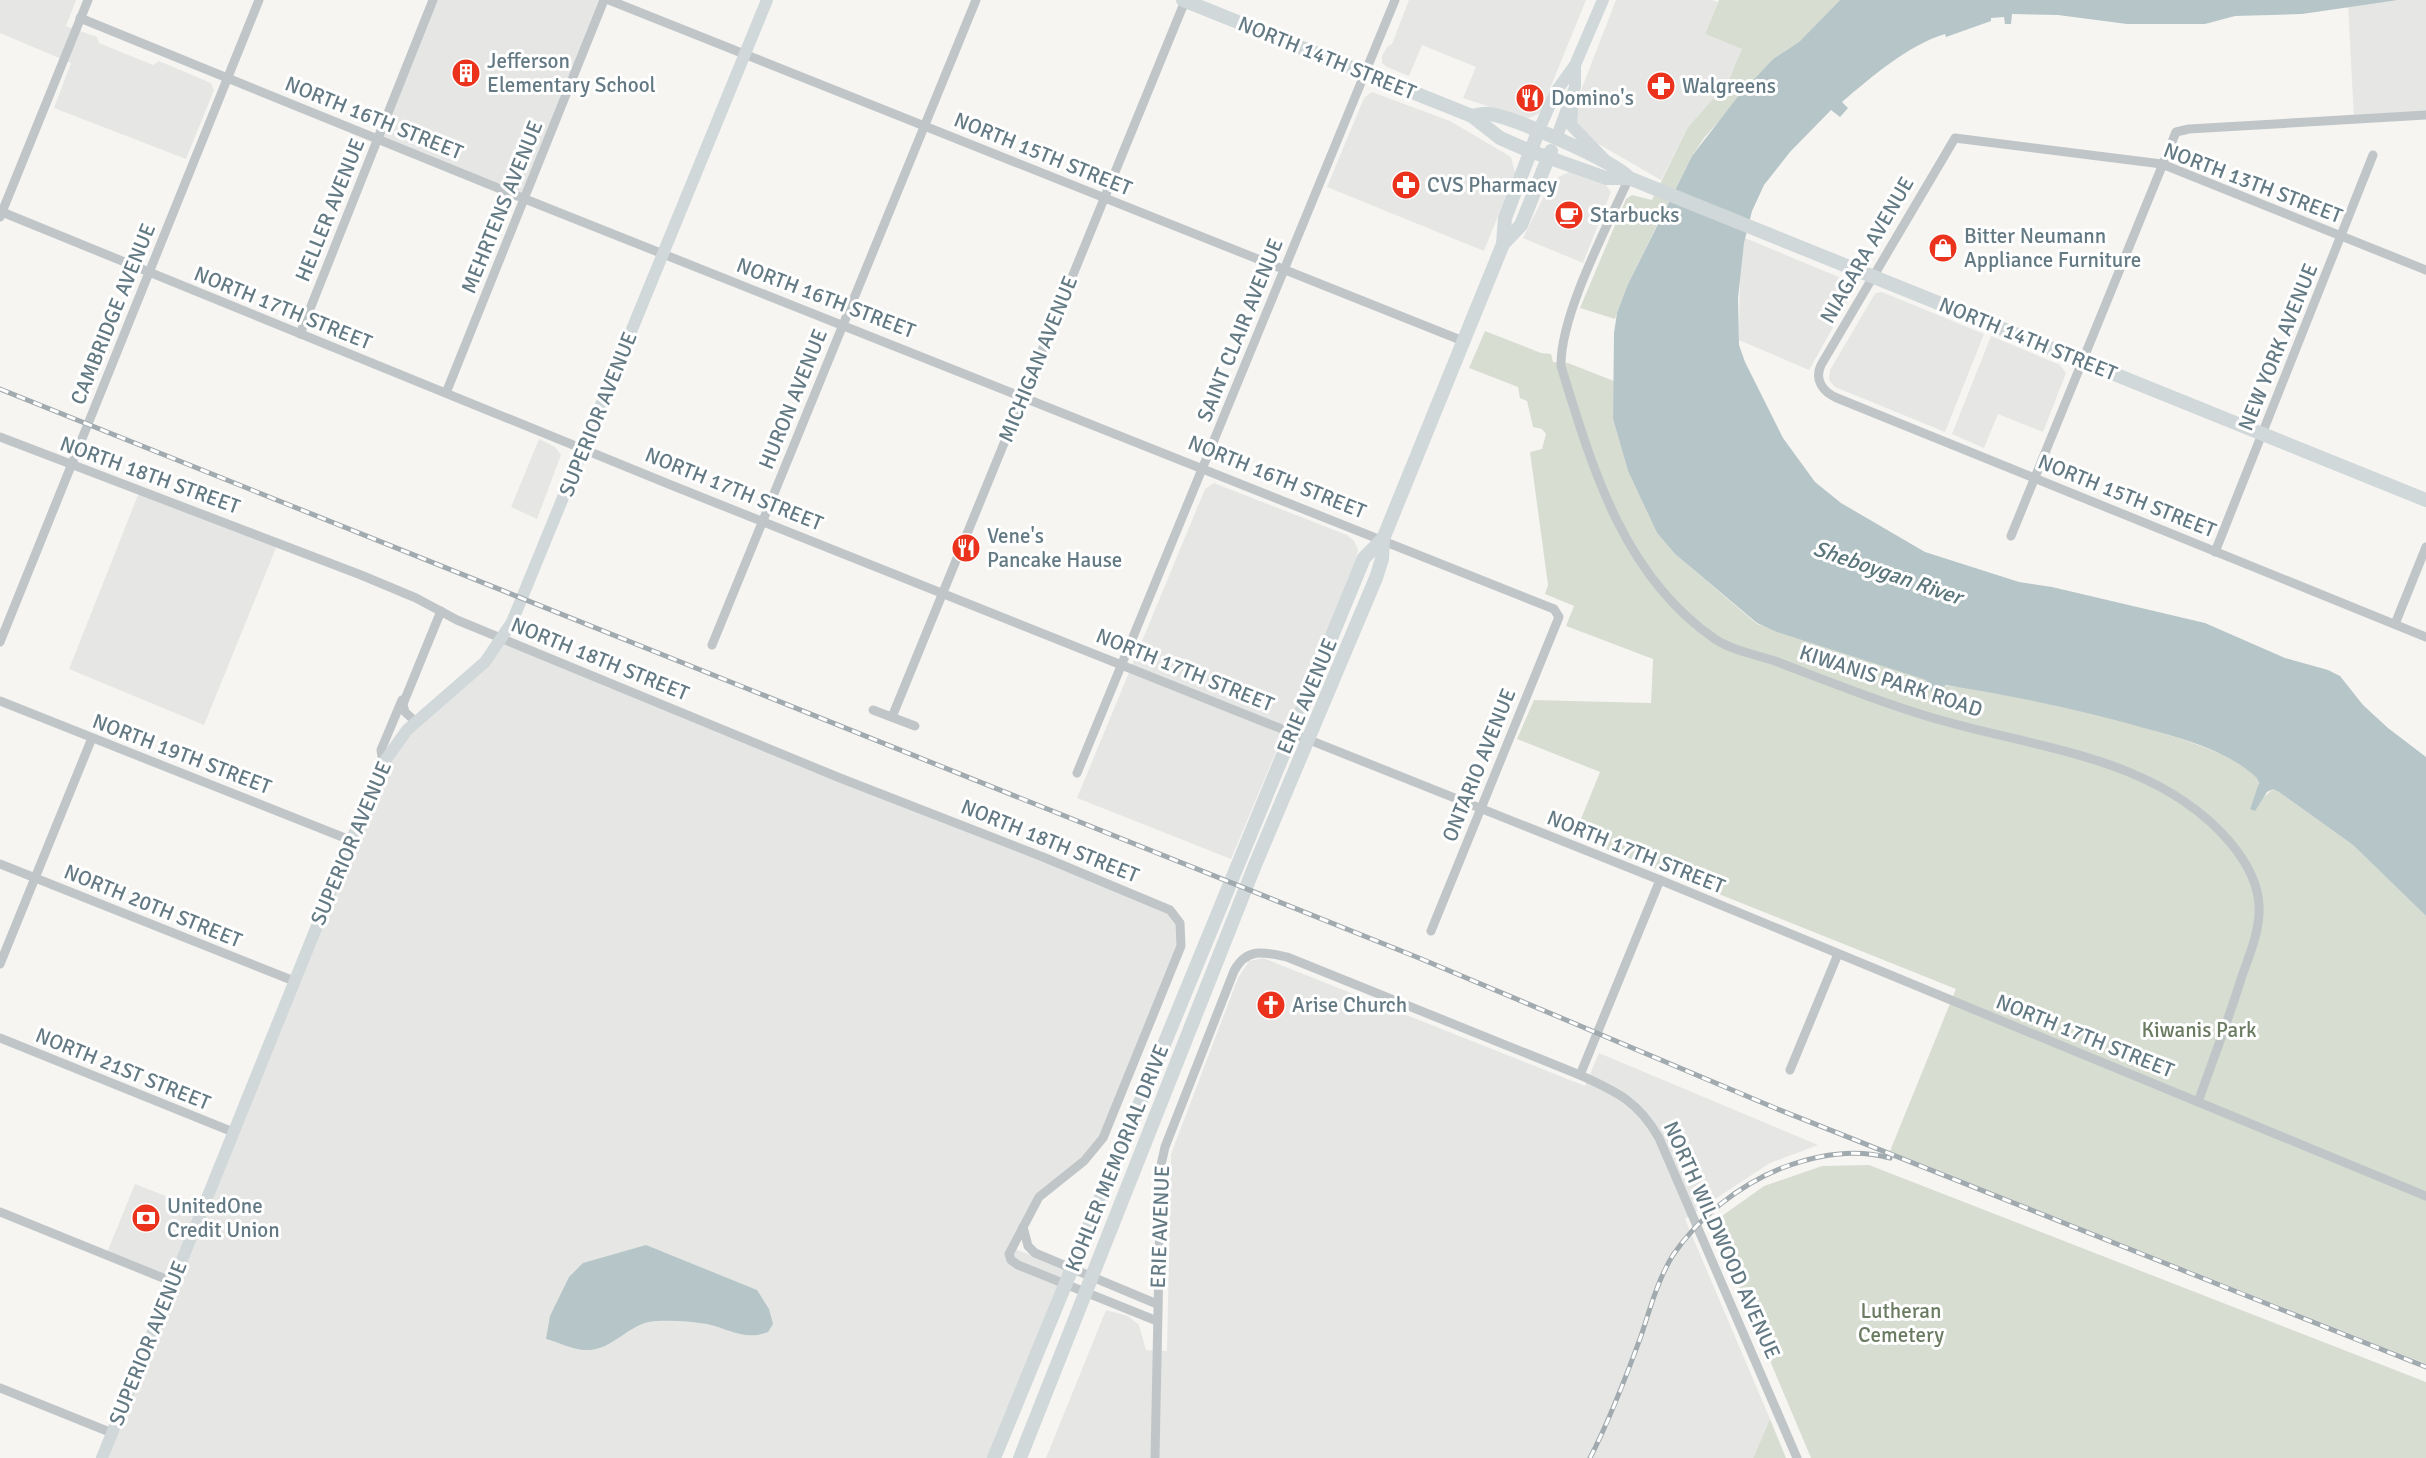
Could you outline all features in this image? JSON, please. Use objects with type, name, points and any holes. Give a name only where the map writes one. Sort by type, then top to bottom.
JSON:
[{"type":"main road","name":"NORTH 14TH STREET","points":[[1184,0],[1472,116],[1500,138],[1530,151],[1609,179],[1629,178],[2426,500]]},
{"type":"main road","name":"NORTH 14TH STREET","points":[[1472,116],[1493,114],[1605,159],[1622,170],[1629,178]]},
{"type":"main road","name":"ERIE AVENUE","points":[[1255,865],[1379,569],[1383,539],[1503,244],[1504,222],[1538,132]]},
{"type":"main road","name":"ERIE AVENUE","points":[[1503,244],[1521,225],[1556,139]]},
{"type":"main road","name":"ERIE AVENUE","points":[[1239,858],[1364,558],[1383,539]]},
{"type":"main road","name":"KOHLER MEMORIAL DRIVE","points":[[994,1458],[1239,858]]},
{"type":"main road","name":"KOHLER MEMORIAL DRIVE","points":[[1020,1458],[1094,1278],[1255,865]]},
{"type":"street","points":[[1,215],[88,0]]},
{"type":"street","name":"CAMBRIDGE AVENUE","points":[[0,642],[259,0]]},
{"type":"street","name":"HELLER AVENUE","points":[[300,334],[433,0]]},
{"type":"street","name":"MEHRTENS AVENUE","points":[[446,393],[604,0]]},
{"type":"street","name":"NORTH 15TH STREET","points":[[609,0],[1464,341]]},
{"type":"street","name":"SUPERIOR AVENUE","points":[[102,1458],[383,763],[393,746],[416,722],[472,674],[503,638],[512,622],[767,0]]},
{"type":"street","name":"HURON AVENUE","points":[[712,645],[976,0]]},
{"type":"street","name":"MICHIGAN AVENUE","points":[[892,717],[1184,0]]},
{"type":"street","name":"SAINT CLAIR AVENUE","points":[[1077,773],[1395,0]]},
{"type":"street","name":"ERIE AVENUE","points":[[1538,132],[1555,93],[1575,65],[1603,0]]},
{"type":"street","name":"NORTH 16TH STREET","points":[[80,18],[525,199],[1383,539],[1558,612]]},
{"type":"street","name":"ERIE AVENUE","points":[[1556,139],[1573,94],[1576,80],[1575,65]]},
{"type":"street","points":[[1573,94],[1571,125],[1605,159]]},
{"type":"street","points":[[2011,536],[2173,136],[2178,130],[2426,115]]},
{"type":"street","name":"NORTH 13TH STREET","points":[[1955,138],[2162,164],[2426,270]]},
{"type":"street","name":"NIAGARA AVENUE","points":[[1820,382],[1820,366],[1955,138]]},
{"type":"street","name":"NEW YORK AVENUE","points":[[2215,552],[2373,155]]},
{"type":"street","name":"KIWANIS PARK ROAD","points":[[1629,178],[1567,323],[1561,350],[1562,366],[1568,388],[1600,484],[1619,526],[1646,571],[1663,594],[1717,640],[1907,710],[2111,765],[2142,777],[2202,816],[2239,853],[2257,891],[2259,915],[2256,933],[2198,1102]]},
{"type":"street","name":"NORTH 17TH STREET","points":[[1,215],[1660,880],[2426,1196]]},
{"type":"street","name":"NORTH 15TH STREET","points":[[1820,382],[1825,392],[1833,397],[2426,637]]},
{"type":"street","name":"NORTH 18TH STREET","points":[[0,437],[71,466],[206,514],[414,597],[503,638],[840,778],[1159,904],[1172,912],[1180,923],[1181,946],[1103,1138],[1084,1161],[1044,1191],[1031,1209],[1023,1227]]},
{"type":"street","points":[[2395,624],[2426,547]]},
{"type":"street","points":[[383,763],[381,750],[441,611]]},
{"type":"street","name":"ONTARIO AVENUE","points":[[1431,931],[1559,617],[1558,612]]},
{"type":"street","points":[[410,684],[403,708],[416,722]]},
{"type":"street","name":"NORTH 19TH STREET","points":[[0,701],[350,840]]},
{"type":"street","points":[[873,710],[915,726]]},
{"type":"street","points":[[0,964],[92,738]]},
{"type":"street","name":"NORTH 20TH STREET","points":[[0,864],[294,981]]},
{"type":"street","points":[[1580,1075],[1660,880]]},
{"type":"street","name":"ERIE AVENUE","points":[[1155,1458],[1159,1183],[1165,1147],[1234,971],[1246,956],[1260,951],[1287,957],[1580,1075]]},
{"type":"street","points":[[1790,1070],[1838,954]]},
{"type":"street","name":"NORTH 21ST STREET","points":[[0,1038],[233,1132]]},
{"type":"street","name":"NORTH WILDWOOD AVENUE","points":[[1580,1075],[1616,1091],[1647,1117],[1698,1225],[1797,1458]]},
{"type":"street","points":[[0,1212],[173,1282]]},
{"type":"street","points":[[1023,1227],[1025,1240],[1032,1250],[1071,1269],[1157,1304]]},
{"type":"street","points":[[1023,1227],[1010,1250],[1011,1260],[1157,1321]]},
{"type":"street","points":[[0,1388],[112,1433]]},
{"type":"shaded area","points":[[0,0],[76,0],[66,26],[97,37],[99,43],[153,65],[159,61],[211,83],[214,90],[186,159],[54,108],[71,63],[0,33]]},
{"type":"shaded area","points":[[433,0],[604,0],[525,199],[378,138]]},
{"type":"shaded area","points":[[1409,0],[1586,0],[1540,113],[1527,119],[1463,98],[1476,67],[1422,45],[1409,76],[1382,63],[1382,56],[1387,47],[1392,44]]},
{"type":"shaded area","points":[[1616,0],[1712,0],[1718,2],[1705,34],[1743,49],[1728,82],[1688,127],[1661,180],[1588,138],[1576,124],[1575,106]]},
{"type":"shaded area","points":[[2426,0],[2426,113],[2354,119],[2348,5]]},
{"type":"shaded area","points":[[1372,92],[1450,121],[1511,157],[1515,173],[1484,251],[1327,187],[1364,98]]},
{"type":"shaded area","points":[[1569,172],[1606,185],[1611,192],[1583,263],[1523,238],[1552,180]]},
{"type":"shaded area","points":[[1745,238],[1853,283],[1853,292],[1809,370],[1739,340],[1740,266]]},
{"type":"shaded area","points":[[1882,292],[1984,334],[1945,432],[1835,387],[1829,380],[1830,370],[1873,297],[1876,293]]},
{"type":"shaded area","points":[[1991,336],[2060,365],[2066,373],[2043,432],[1998,414],[1984,448],[1952,434]]},
{"type":"shaded area","points":[[539,439],[555,447],[561,455],[537,519],[511,507]]},
{"type":"shaded area","points":[[1214,483],[1347,535],[1354,541],[1358,550],[1356,561],[1231,859],[1077,798],[1205,489]]},
{"type":"shaded area","points":[[140,490],[278,543],[204,725],[69,669]]},
{"type":"shaded area","points":[[503,638],[1168,909],[1183,937],[1103,1138],[1046,1190],[1018,1234],[1017,1250],[1071,1269],[994,1458],[103,1458],[173,1282],[106,1255],[135,1184],[202,1210],[386,757]]},
{"type":"shaded area","points":[[1263,958],[1585,1086],[1599,1053],[1818,1145],[1770,1163],[1685,1219],[1770,1419],[1753,1458],[1046,1458],[1106,1310],[1128,1316],[1139,1325],[1146,1350],[1167,1351],[1171,1154],[1238,978],[1249,961]]},
{"type":"green space","points":[[1719,0],[1840,0],[1799,42],[1773,59],[1704,138],[1692,156],[1657,225],[1628,284],[1615,319],[1580,308],[1626,199],[1632,195],[1652,200],[1688,127],[1728,82],[1742,49],[1705,34]]},
{"type":"green space","name":"Kiwanis Park","points":[[1485,331],[1541,353],[1551,354],[1553,362],[1568,363],[1614,381],[1613,419],[1628,471],[1657,533],[1675,554],[1757,624],[1926,680],[1933,693],[1947,686],[2014,696],[2113,719],[2207,748],[2241,764],[2258,778],[2258,789],[2250,809],[2273,789],[2279,792],[2353,845],[2426,916],[2426,1364],[1890,1151],[1956,989],[1574,836],[1600,772],[1517,739],[1534,700],[1651,703],[1653,659],[1566,626],[1574,606],[1545,594],[1548,585],[1530,452],[1542,449],[1546,434],[1542,429],[1533,427],[1527,401],[1520,398],[1518,387],[1469,368]]},
{"type":"green space","name":"Lutheran Cemetery","points":[[1869,1165],[2426,1382],[2426,1458],[1811,1458],[1712,1223],[1764,1186],[1822,1166]]},
{"type":"green space","points":[[1770,1419],[1786,1458],[1753,1458]]},
{"type":"water","name":"Sheboygan River","points":[[1840,0],[2398,0],[2302,14],[2235,16],[2205,24],[2127,24],[2058,15],[2012,14],[2011,24],[2005,24],[2004,17],[1991,18],[1991,21],[1946,37],[1945,34],[1918,45],[1891,63],[1842,102],[1848,108],[1840,117],[1831,110],[1790,152],[1764,185],[1752,211],[1744,243],[1738,298],[1739,345],[1745,362],[1783,438],[1815,482],[1841,503],[1925,552],[2019,582],[2052,587],[2205,623],[2285,658],[2328,670],[2340,676],[2363,705],[2388,728],[2426,757],[2426,916],[2353,845],[2279,792],[2273,789],[2267,792],[2255,811],[2250,809],[2259,783],[2257,778],[2245,768],[2218,753],[2159,732],[2046,703],[1946,685],[1937,693],[1932,693],[1926,680],[1777,632],[1757,623],[1675,554],[1657,533],[1628,471],[1613,419],[1614,333],[1617,313],[1628,284],[1692,156],[1736,99],[1773,59],[1799,42]]},
{"type":"water","points":[[646,1245],[757,1290],[769,1309],[773,1324],[768,1332],[744,1335],[707,1324],[688,1321],[656,1321],[637,1326],[613,1342],[596,1349],[576,1349],[546,1339],[550,1316],[569,1277],[583,1263]]},
{"type":"railway","points":[[0,389],[1419,958],[1775,1108],[2426,1367]]},
{"type":"railway","points":[[1590,1458],[1624,1382],[1663,1274],[1673,1255],[1695,1228],[1735,1193],[1782,1168],[1835,1154],[1863,1154],[1890,1158]]},
{"type":"place","name":"Jefferson Elementary School","points":[[466,73]]},
{"type":"place","name":"Walgreens","points":[[1661,86]]},
{"type":"place","name":"Domino's","points":[[1530,98]]},
{"type":"place","name":"CVS Pharmacy","points":[[1406,185]]},
{"type":"place","name":"Starbucks","points":[[1569,215]]},
{"type":"place","name":"Bitter Neumann Appliance Furniture","points":[[1943,248]]},
{"type":"place","name":"Vene's Pancake Hause","points":[[966,548]]},
{"type":"place","name":"Arise Church","points":[[1271,1005]]},
{"type":"place","name":"UnitedOne Credit Union","points":[[146,1218]]}]
